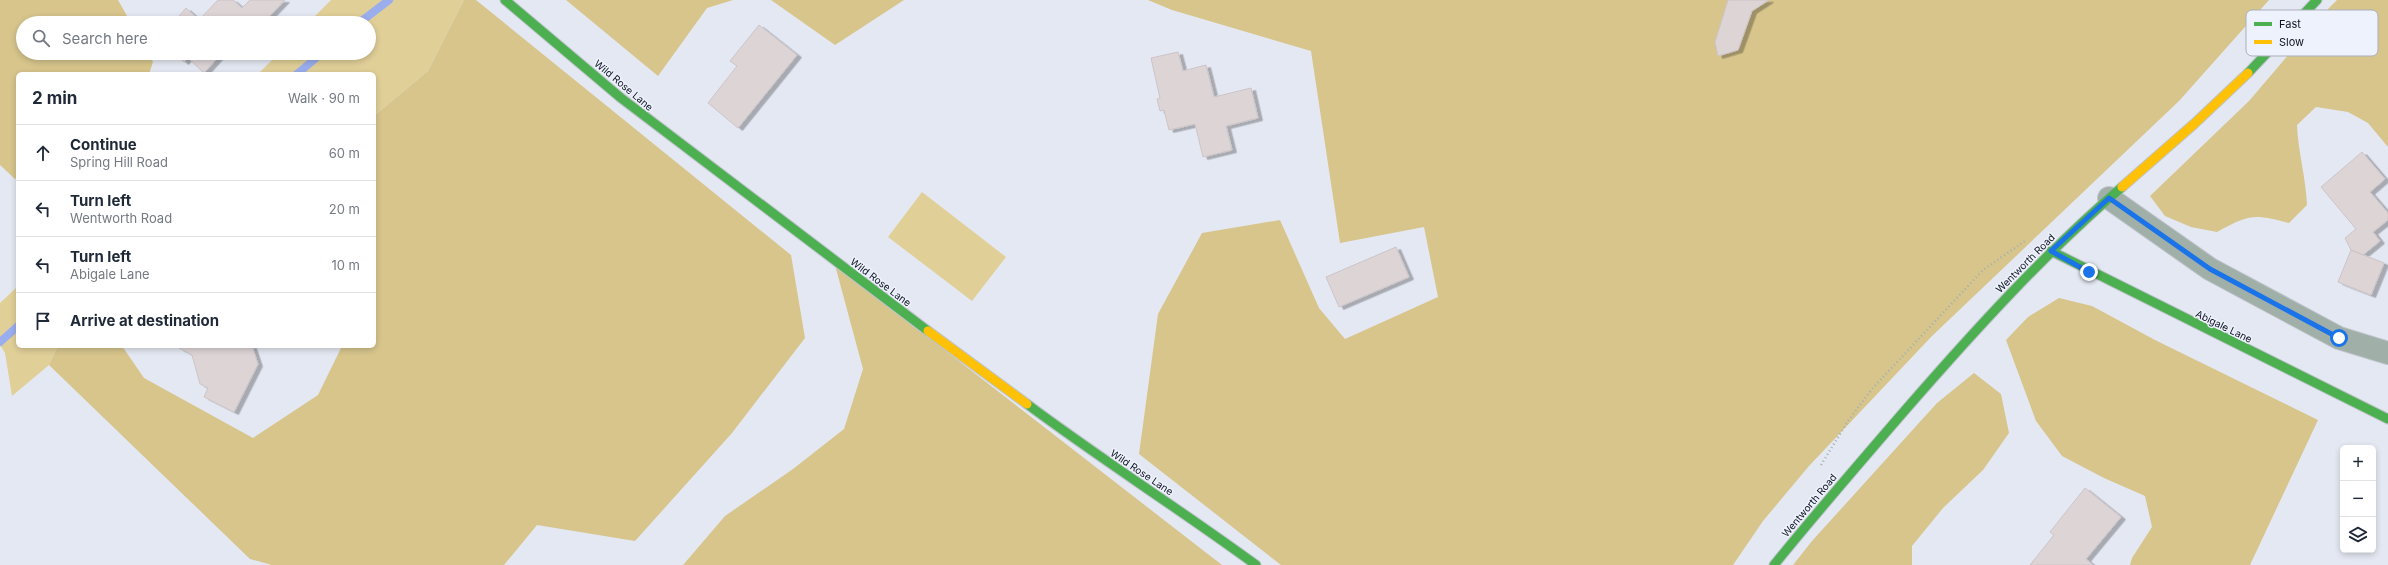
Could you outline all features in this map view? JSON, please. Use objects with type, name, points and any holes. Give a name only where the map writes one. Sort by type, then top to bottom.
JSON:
[{"type":"street","name":"Wild Rose Lane","points":[[505,0],[621,98],[752,200],[1037,412],[1141,486],[1195,520],[1256,565]]},
{"type":"street","name":"Wentworth Road","points":[[2307,10],[2316,0]]},
{"type":"street","name":"Wentworth Road","points":[[1774,565],[1821,507],[1964,343],[2051,251],[2194,124],[2240,81],[2263,56]]},
{"type":"street","points":[[2109,198],[2210,269],[2339,338],[2388,353]]},
{"type":"street","name":"Abigale Lane","points":[[2051,251],[2388,419]]},
{"type":"shaded area","points":[[0,0],[118,0],[127,16],[16,16],[16,60],[152,60],[153,62],[150,72],[16,72],[16,179],[0,165]]},
{"type":"shaded area","points":[[331,0],[464,0],[428,71],[376,114],[376,72],[260,72],[272,60],[376,60],[376,16],[315,16]]},
{"type":"shaded area","points":[[464,0],[476,0],[791,255],[805,338],[732,433],[635,541],[537,525],[504,565],[272,565],[250,559],[49,365],[57,348],[123,348],[144,378],[253,438],[318,395],[341,348],[376,348],[376,114],[428,71]]},
{"type":"shaded area","points":[[566,0],[733,0],[707,8],[658,76]]},
{"type":"shaded area","points":[[771,0],[904,0],[835,45]]},
{"type":"shaded area","points":[[1148,0],[2269,0],[2260,10],[2246,10],[2246,26],[2179,101],[1932,336],[1809,466],[1763,521],[1733,565],[1281,565],[1139,454],[1158,314],[1202,233],[1280,220],[1319,308],[1345,339],[1438,297],[1424,227],[1340,243],[1311,51],[1172,10]]},
{"type":"shaded area","points":[[2337,0],[2388,0],[2388,147],[2368,123],[2348,112],[2316,107],[2297,125],[2307,205],[2289,223],[2268,218],[2252,217],[2237,222],[2217,232],[2191,227],[2165,216],[2150,196],[2249,101],[2287,56],[2378,56],[2378,10],[2327,10]]},
{"type":"shaded area","points":[[922,192],[1006,257],[972,301],[888,237]]},
{"type":"shaded area","points":[[835,265],[1222,565],[683,565],[725,516],[793,469],[844,429],[863,369]]},
{"type":"shaded area","points":[[16,288],[16,348],[57,348],[49,365],[12,396],[5,353],[0,345],[0,303]]},
{"type":"shaded area","points":[[2059,298],[2092,306],[2155,340],[2318,420],[2250,565],[2130,565],[2132,558],[2152,527],[2145,496],[2104,478],[2062,456],[2036,421],[2006,340],[2028,317]]},
{"type":"shaded area","points":[[1974,373],[2001,394],[2009,433],[1983,470],[1943,508],[1912,546],[1912,565],[1793,565],[1812,541],[1937,403]]},
{"type":"building","points":[[218,0],[233,0],[242,8],[250,0],[285,0],[270,16],[203,16]]},
{"type":"building","points":[[1728,0],[1769,0],[1752,11],[1738,50],[1718,56],[1715,42]]},
{"type":"building","points":[[186,8],[195,16],[179,16]]},
{"type":"building","points":[[759,25],[797,55],[738,128],[708,103],[737,66],[730,61]]},
{"type":"building","points":[[1178,52],[1183,71],[1206,65],[1214,97],[1251,88],[1258,118],[1226,126],[1232,150],[1203,157],[1195,124],[1169,130],[1164,110],[1160,111],[1157,99],[1160,98],[1151,58]]},
{"type":"building","points":[[190,60],[216,60],[205,72],[203,72]]},
{"type":"building","points":[[2362,152],[2385,179],[2370,192],[2388,213],[2388,220],[2373,232],[2380,241],[2363,255],[2351,250],[2345,238],[2356,229],[2321,187]]},
{"type":"building","points":[[1396,247],[1409,277],[1339,307],[1326,277]]},
{"type":"building","points":[[2351,250],[2384,263],[2371,295],[2338,282]]},
{"type":"building","points":[[179,348],[253,348],[258,364],[234,412],[204,397],[208,388],[200,384],[192,355]]},
{"type":"building","points":[[2085,488],[2121,517],[2086,559],[2093,565],[2030,565],[2054,535],[2050,532]]},
{"type":"waterway","points":[[368,16],[389,0]]},
{"type":"waterway","points":[[299,72],[314,60]]},
{"type":"waterway","points":[[0,342],[16,328]]},
{"type":"traffic: fast","points":[[505,0],[621,98],[928,331]]},
{"type":"traffic: fast","points":[[2308,10],[2317,0]]},
{"type":"traffic: fast","points":[[2248,73],[2264,56]]},
{"type":"traffic: fast","points":[[1774,565],[1890,428],[1984,321],[2065,239],[2122,187]]},
{"type":"traffic: fast","points":[[2051,251],[2388,419]]},
{"type":"traffic: fast","points":[[1027,404],[1256,565]]},
{"type":"traffic: slow","points":[[2122,187],[2194,124],[2248,73]]},
{"type":"traffic: slow","points":[[928,331],[1027,404]]},
{"type":"route","points":[[2089,272],[2051,251],[2109,198],[2210,269],[2339,338]]}]
